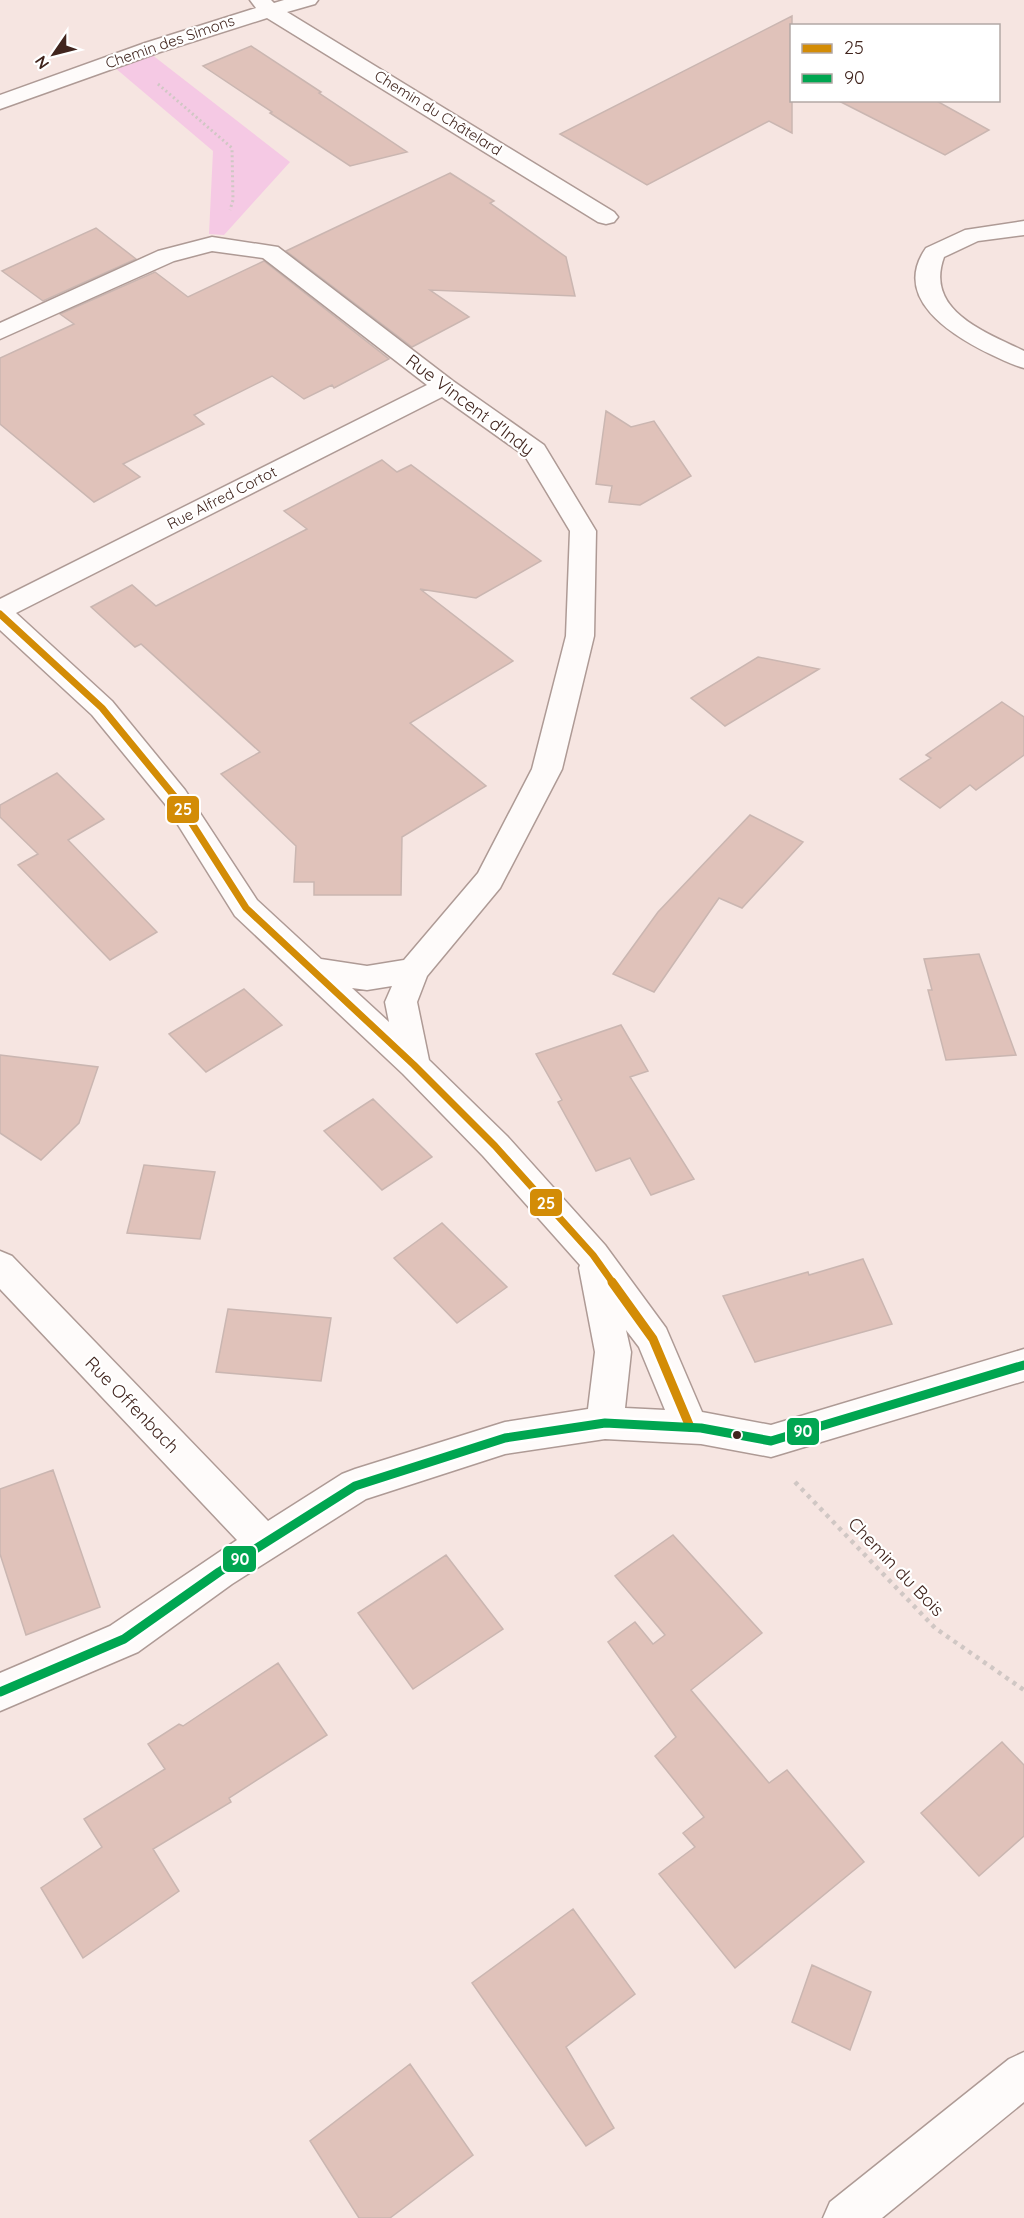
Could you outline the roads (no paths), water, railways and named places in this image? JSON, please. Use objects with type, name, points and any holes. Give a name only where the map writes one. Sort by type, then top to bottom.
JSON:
[{"type":"street","name":"Chemin des Simons","points":[[0,102],[265,5],[308,0]]},
{"type":"street","name":"Chemin du Châtelard","points":[[265,5],[606,216]]},
{"type":"street","points":[[1024,228],[973,235],[934,253],[927,275],[933,300],[964,332],[1024,361]]},
{"type":"street","name":"Rue Vincent d'Indy","points":[[0,332],[166,256],[212,244],[270,252],[444,386],[535,451],[583,531],[580,636],[547,769],[489,880],[414,970],[401,1002],[414,1065]]},
{"type":"street","name":"Rue Alfred Cortot","points":[[0,610],[444,386]]},
{"type":"street","points":[[0,614],[102,708],[175,797],[246,908],[414,1065],[495,1146],[593,1255],[652,1339],[690,1427]]},
{"type":"street","points":[[313,970],[368,978],[414,970]]},
{"type":"street","points":[[593,1255],[613,1352],[605,1423]]},
{"type":"street","name":"Rue Offenbach","points":[[0,1266],[264,1543]]},
{"type":"street","points":[[0,1692],[124,1639],[264,1543],[355,1486],[505,1438],[605,1423],[690,1427],[771,1441],[1024,1365]]},
{"type":"street","points":[[846,2218],[1024,2074]]}]
